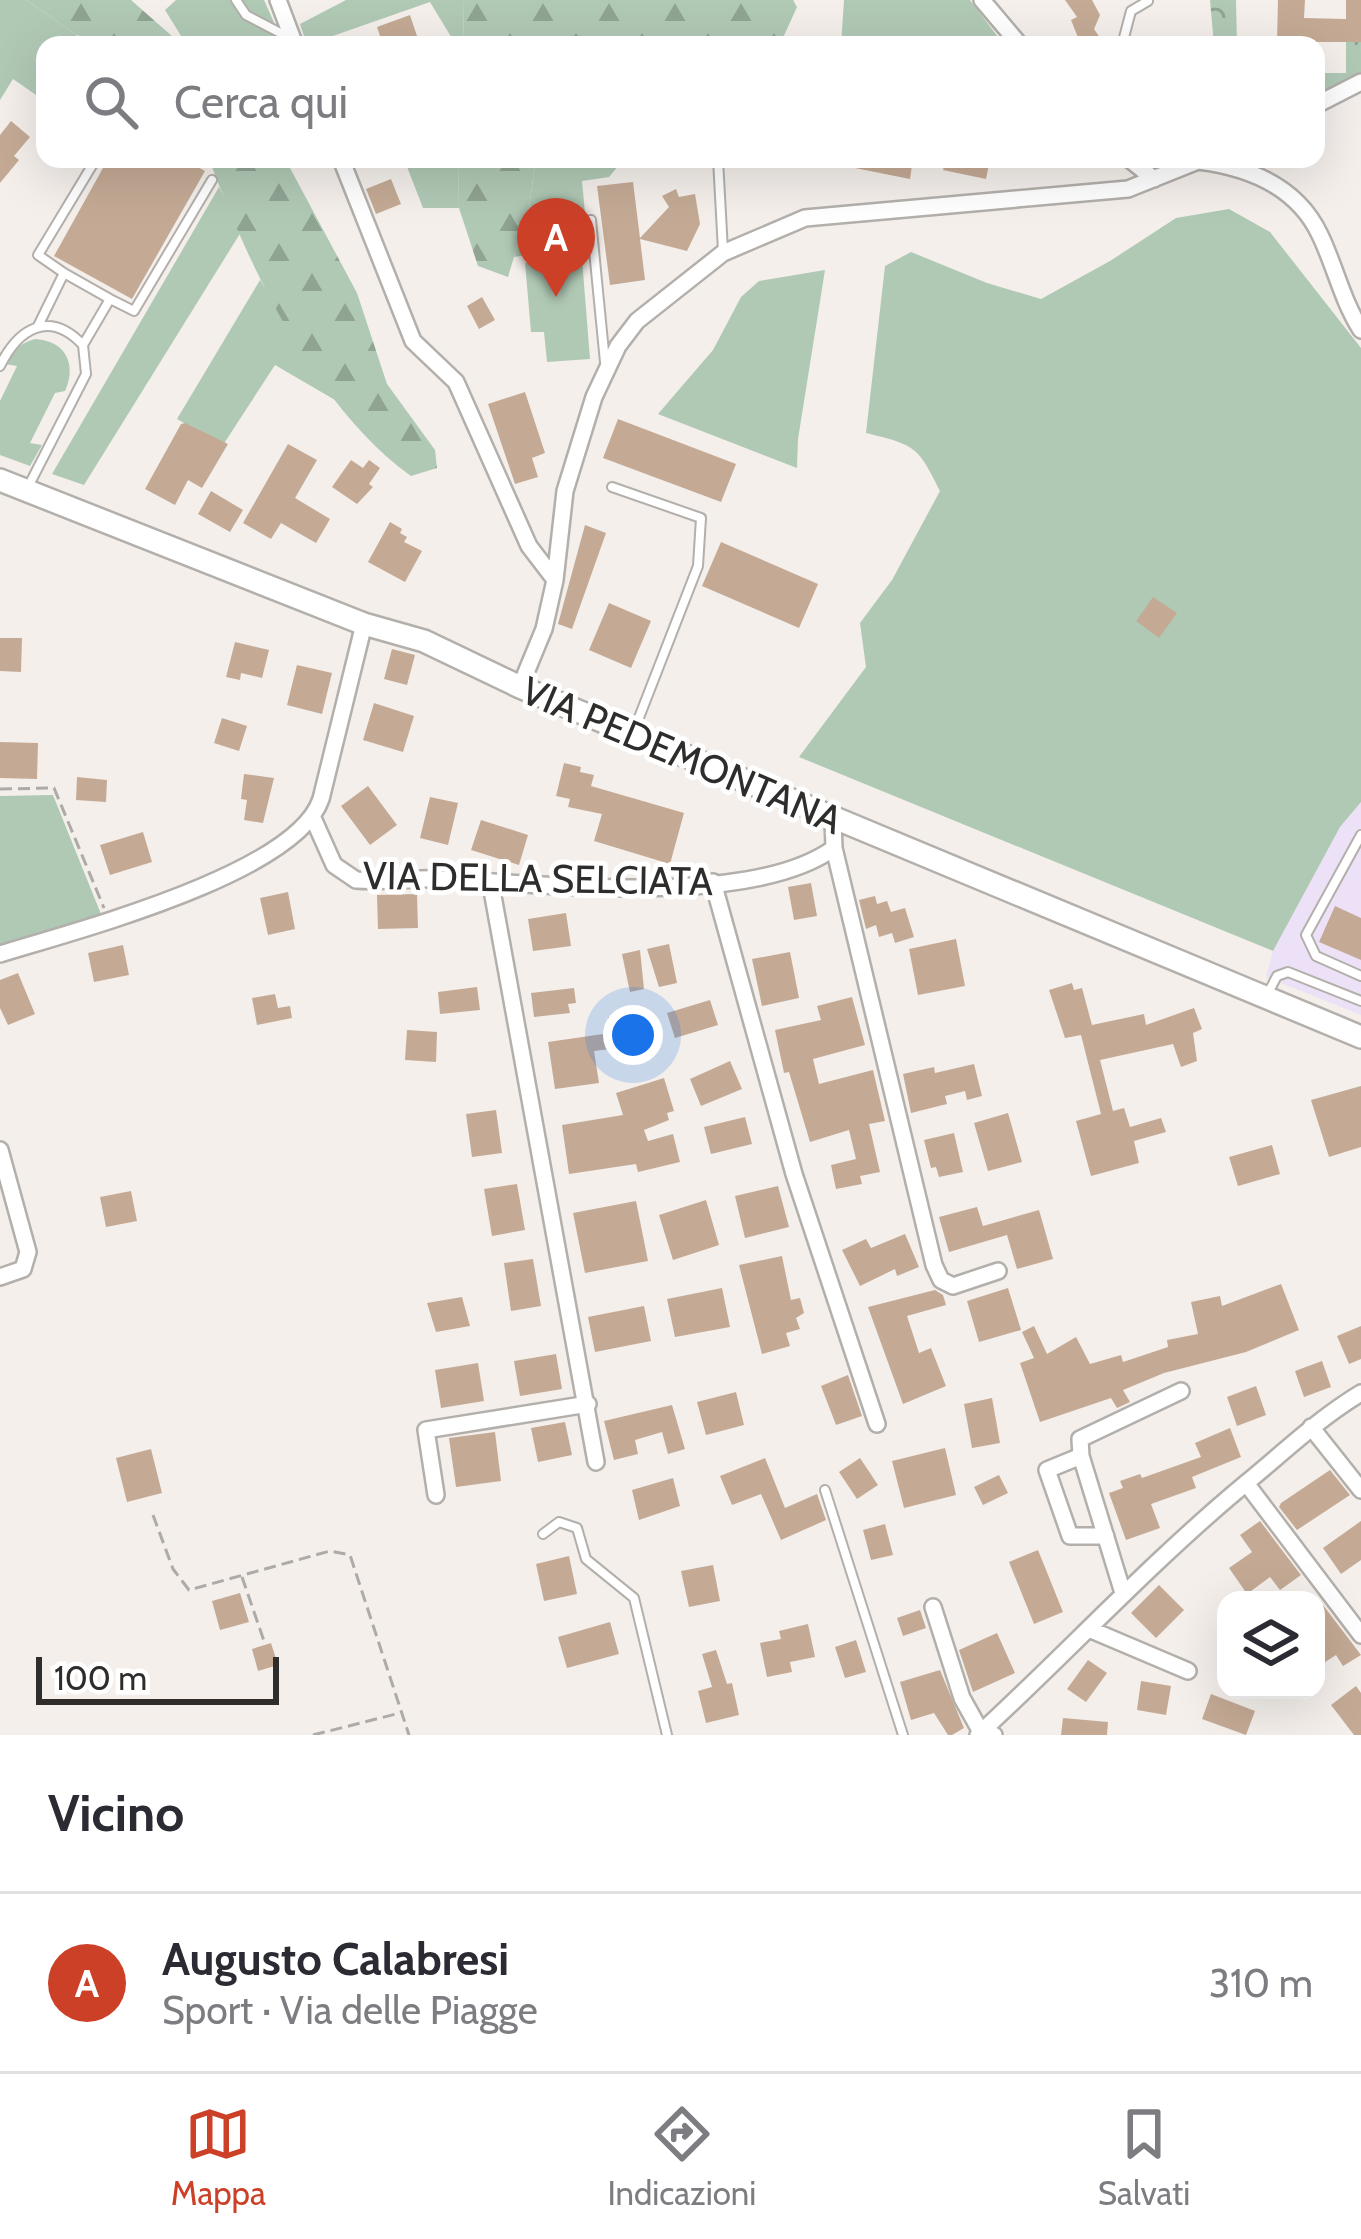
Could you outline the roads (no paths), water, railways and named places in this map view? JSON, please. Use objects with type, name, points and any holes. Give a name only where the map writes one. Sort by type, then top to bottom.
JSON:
[{"type":"street","points":[[278,0],[292,36]]},
{"type":"street","points":[[982,0],[1012,36]]},
{"type":"street","points":[[1325,100],[1361,82]]},
{"type":"street","points":[[345,168],[413,340],[456,382],[529,546],[555,580]]},
{"type":"street","points":[[1140,168],[1154,179]]},
{"type":"street","points":[[520,687],[544,628],[555,580],[565,491],[606,371],[637,321],[723,253],[805,218],[1128,190],[1181,168]]},
{"type":"street","points":[[1230,168],[1257,175],[1300,205],[1323,240],[1332,273],[1361,330]]},
{"type":"street","name":"VIA PEDEMONTANA","points":[[0,480],[364,624],[424,641],[520,687],[1361,1037]]},
{"type":"street","points":[[0,955],[224,877],[314,818],[364,624]]},
{"type":"street","name":"VIA DELLA SELCIATA","points":[[314,818],[334,866],[348,878],[446,879],[490,885],[713,882],[800,867],[834,848]]},
{"type":"street","points":[[833,818],[834,848],[934,1265],[941,1280],[953,1286],[998,1271]]},
{"type":"street","points":[[713,882],[794,1174],[877,1424]]},
{"type":"street","points":[[490,885],[596,1462]]},
{"type":"street","points":[[0,1150],[28,1252],[23,1270],[0,1277]]},
{"type":"street","points":[[1123,1593],[1081,1456],[1080,1439],[1181,1390]]},
{"type":"street","points":[[933,1607],[962,1698],[984,1734],[1191,1527],[1311,1427],[1361,1394]]},
{"type":"street","points":[[436,1495],[426,1430],[588,1404]]},
{"type":"street","points":[[1311,1427],[1361,1490]]},
{"type":"street","points":[[1081,1456],[1047,1470],[1070,1536],[1106,1536]]},
{"type":"street","points":[[1246,1483],[1361,1635]]},
{"type":"street","points":[[1088,1629],[1188,1672]]},
{"type":"lane","points":[[236,0],[246,15],[283,36]]},
{"type":"lane","points":[[1124,36],[1131,10],[1148,1]]},
{"type":"lane","points":[[91,168],[38,255],[134,311],[212,180]]},
{"type":"lane","points":[[718,168],[723,253]]},
{"type":"lane","points":[[591,220],[606,371]]},
{"type":"lane","points":[[37,328],[64,273]]},
{"type":"lane","points":[[26,491],[86,374],[82,345],[110,299]]},
{"type":"lane","points":[[0,366],[20,335],[37,328],[60,328],[82,345]]},
{"type":"lane","points":[[612,488],[701,518],[698,566],[633,734]]},
{"type":"lane","points":[[1361,835],[1306,935],[1316,956],[1361,976]]},
{"type":"lane","points":[[1265,999],[1283,972],[1361,1000]]},
{"type":"lane","points":[[825,1490],[903,1735]]},
{"type":"lane","points":[[544,1534],[559,1522],[577,1528],[586,1559],[634,1598],[668,1735]]},
{"type":"place","name":"Augusto Calabresi","points":[[556,297]]}]
